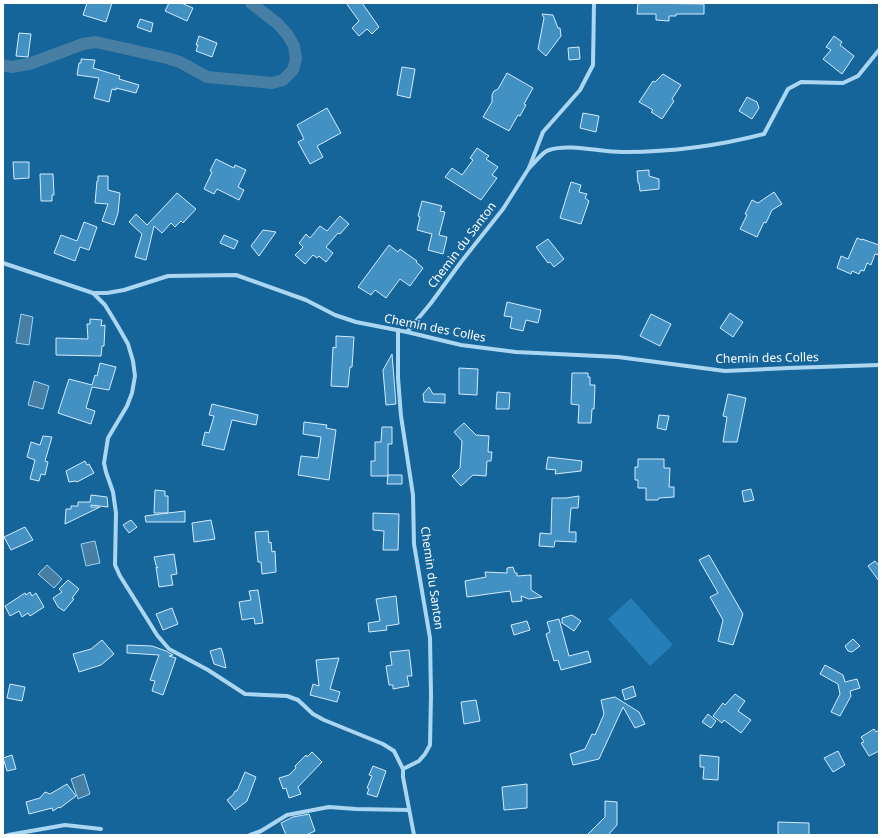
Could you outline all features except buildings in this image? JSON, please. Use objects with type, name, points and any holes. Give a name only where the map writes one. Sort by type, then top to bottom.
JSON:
[{"type":"street","name":"Chemin du Santon","points":[[407,332],[503,209],[529,168],[543,132],[580,90],[593,65],[594,3]]},
{"type":"street","name":"Chemin du Santon","points":[[529,168],[548,150],[563,148],[624,152],[685,149],[732,142],[764,134],[788,89],[801,82],[843,83],[858,76],[879,50]]},
{"type":"street","name":"Chemin des Colles","points":[[3,263],[93,293],[107,293],[124,290],[168,276],[236,275],[306,300],[335,315],[356,322],[461,345],[516,352],[618,356],[725,371],[797,367],[879,366]]},
{"type":"street","points":[[93,293],[105,305],[128,344],[133,361],[135,376],[132,392],[126,406],[108,438],[104,462],[113,492],[116,513],[115,565],[120,576],[153,629],[169,649],[208,670],[246,694],[287,696],[298,700],[313,714],[324,720],[383,744],[394,751],[403,769],[403,777],[414,835]]},
{"type":"street","name":"Chemin du Santon","points":[[398,330],[398,378],[401,416],[413,495],[414,544],[430,638],[431,695],[430,746],[419,761],[403,769]]},
{"type":"street","points":[[250,835],[261,831],[287,815],[329,807],[409,810]]},
{"type":"street","points":[[8,835],[65,825],[101,830]]},
{"type":"shaded area","points":[[21,314],[33,317],[29,345],[16,343]]},
{"type":"shaded area","points":[[34,381],[49,386],[43,409],[28,405]]},
{"type":"shaded area","points":[[95,541],[100,563],[86,566],[81,544]]},
{"type":"shaded area","points":[[47,565],[62,579],[54,588],[38,574]]},
{"type":"shaded area","points":[[631,598],[673,645],[650,666],[608,619]]},
{"type":"shaded area","points":[[84,774],[90,794],[78,799],[71,779]]},
{"type":"waterway","points":[[3,65],[11,67],[29,64],[83,44],[96,42],[180,62],[207,77],[272,83],[283,80],[293,70],[296,59],[294,46],[287,34],[278,24],[251,3]]}]
